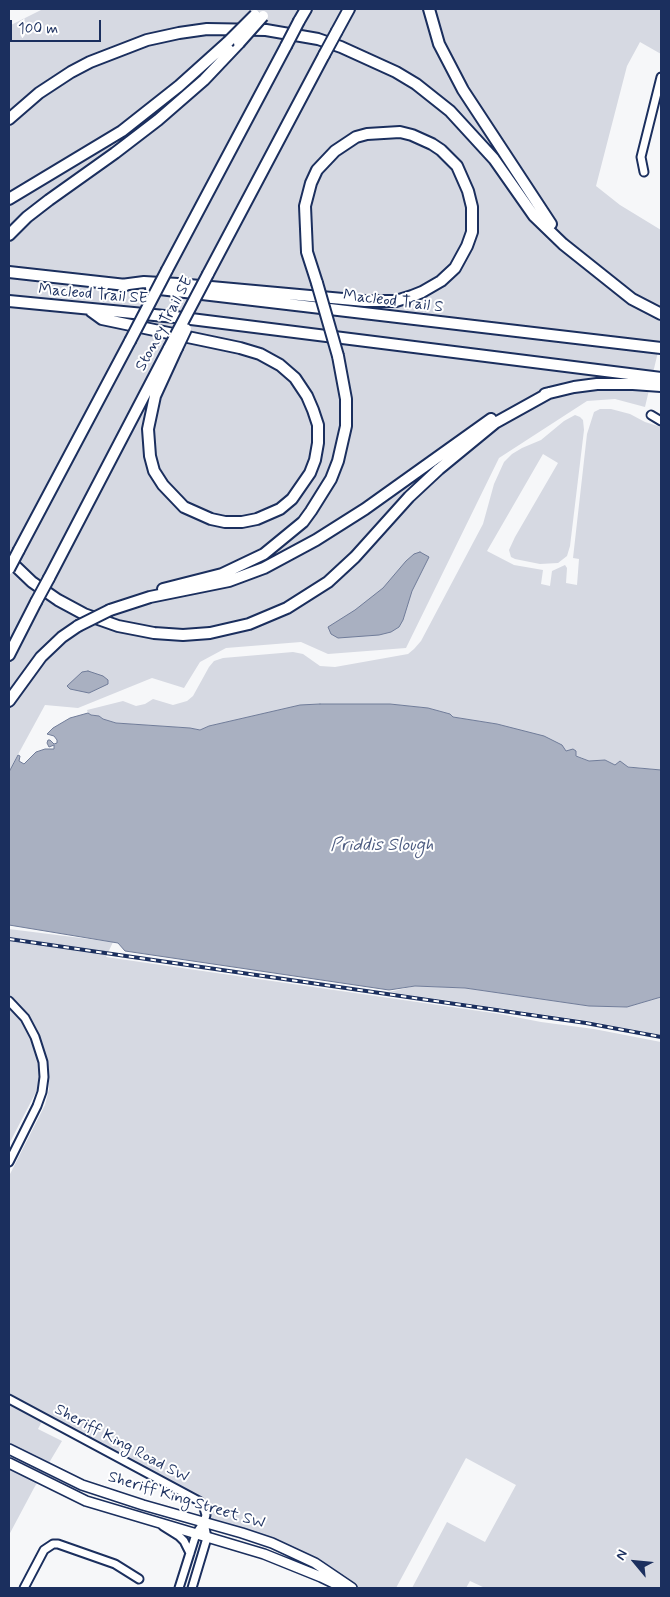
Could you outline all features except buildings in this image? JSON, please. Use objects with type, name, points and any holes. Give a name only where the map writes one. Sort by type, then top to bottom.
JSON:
[{"type":"highway","name":"Stoney Trail SE","points":[[9,569],[306,9]]},
{"type":"highway","name":"Stoney Trail SE","points":[[9,654],[173,348],[200,288],[349,9]]},
{"type":"highway","points":[[430,9],[439,44],[463,90],[545,217],[579,258]]},
{"type":"highway","points":[[9,199],[122,131],[179,86],[262,12]]},
{"type":"highway","points":[[9,235],[49,200],[158,120],[204,80],[239,43],[262,12]]},
{"type":"highway","points":[[9,119],[39,93],[71,72],[90,62],[147,40],[207,29],[266,30],[318,40],[356,52],[396,72],[416,84],[445,106],[485,148],[534,216],[579,258],[632,300],[661,314]]},
{"type":"highway","points":[[9,700],[41,657],[78,626],[149,592],[222,574],[243,565],[264,554],[303,522],[320,500],[331,479],[343,438],[346,426],[346,399],[338,356],[317,283],[307,252],[305,206],[311,182],[318,170],[335,151],[356,137],[367,134],[400,132],[412,135],[441,150],[457,166],[468,191],[472,207],[472,232],[455,268],[441,281],[422,292],[396,301],[365,301],[178,284],[144,282],[121,285]]},
{"type":"highway","name":"Macleod Trail SE","points":[[9,272],[121,285]]},
{"type":"highway","name":"Macleod Trail S","points":[[121,285],[661,348]]},
{"type":"highway","name":"Macleod Trail SE","points":[[9,302],[175,318],[661,378]]},
{"type":"highway","points":[[90,310],[102,319],[240,348],[260,354],[280,365],[295,378],[307,396],[313,410],[318,425],[318,443],[316,460],[310,474],[292,498],[280,508],[257,519],[242,522],[218,521],[199,515],[184,507],[163,485],[154,471],[150,456],[148,429],[155,396],[173,348]]},
{"type":"highway","points":[[114,608],[150,597],[229,582],[264,568],[316,540],[365,509],[490,420],[516,405],[549,393],[574,387],[597,384],[661,386]]},
{"type":"highway","points":[[9,560],[32,582],[58,600],[84,614],[118,626],[154,633],[183,635],[210,633],[249,624],[287,608],[324,585],[355,557],[417,488],[455,454],[500,420],[549,393]]},
{"type":"main road","name":"Sheriff King Street SW","points":[[9,1449],[82,1485],[287,1549],[315,1563],[352,1588]]},
{"type":"main road","name":"Sheriff King Street SW","points":[[9,1463],[86,1501],[289,1563],[344,1588]]},
{"type":"street","points":[[644,172],[641,157],[661,77]]},
{"type":"street","points":[[651,415],[661,421]]},
{"type":"street","points":[[9,1001],[25,1018],[35,1038],[43,1062],[44,1077],[42,1092],[37,1106],[9,1162]]},
{"type":"street","name":"Sheriff King Road SW","points":[[9,1400],[199,1501],[206,1510],[204,1522],[207,1538]]},
{"type":"street","points":[[19,1415],[23,1407]]},
{"type":"street","points":[[154,1521],[179,1536],[190,1553]]},
{"type":"street","points":[[179,1588],[196,1534],[204,1522]]},
{"type":"street","points":[[192,1588],[207,1538]]},
{"type":"street","points":[[24,1588],[44,1550],[53,1544],[58,1544],[115,1564],[139,1579]]},
{"type":"shaded area","points":[[43,9],[661,9],[661,54],[640,42],[627,66],[596,186],[620,205],[661,230],[661,339],[645,407],[615,399],[587,401],[499,458],[406,648],[328,654],[301,642],[226,648],[200,662],[184,688],[152,678],[78,708],[45,705],[9,771],[9,26]]},
{"type":"shaded area","points":[[600,409],[611,409],[630,414],[645,422],[661,427],[661,770],[615,765],[605,760],[589,761],[524,732],[497,724],[453,717],[428,708],[390,704],[300,705],[209,726],[200,730],[116,723],[88,713],[87,710],[123,701],[136,706],[145,704],[153,699],[173,705],[187,701],[193,696],[214,661],[223,658],[293,652],[303,654],[320,666],[335,667],[408,654],[421,641],[483,524],[494,484],[504,462],[512,454],[541,440],[564,421],[575,415],[583,420],[584,430],[570,546],[567,556],[558,563],[540,564],[515,559],[511,557],[509,550],[558,463],[543,454],[487,551],[514,565],[543,570],[541,584],[550,586],[552,571],[565,565],[567,568],[566,583],[577,585],[579,559],[573,558],[587,434],[594,412]]},
{"type":"shaded area","points":[[9,929],[113,942],[106,957],[500,1014],[661,1042],[661,1588],[485,1588],[470,1581],[466,1588],[412,1588],[447,1522],[485,1542],[516,1485],[466,1458],[396,1588],[360,1588],[326,1566],[213,1521],[209,1517],[208,1509],[43,1419],[38,1429],[62,1441],[9,1535],[9,1176],[45,1105],[49,1089],[49,1067],[9,1144]]},
{"type":"shaded area","points":[[415,986],[465,988],[589,1006],[627,1007],[661,997],[661,1035],[589,1021],[389,992]]},
{"type":"water","points":[[420,552],[429,557],[412,591],[399,627],[391,632],[379,635],[338,638],[331,634],[328,627],[355,610],[383,588],[406,561],[414,554]]},
{"type":"water","points":[[88,671],[103,676],[108,680],[108,684],[89,693],[70,689],[67,686],[82,672]]},
{"type":"water","name":"Priddis Slough","points":[[390,704],[428,708],[450,714],[453,717],[497,724],[544,736],[562,745],[566,751],[573,749],[576,751],[576,756],[589,761],[605,760],[615,765],[620,761],[628,767],[661,770],[661,997],[627,1007],[589,1006],[465,988],[415,986],[389,990],[125,951],[118,943],[9,925],[9,772],[18,755],[20,756],[19,761],[24,764],[36,752],[54,749],[54,745],[49,747],[47,743],[50,740],[54,744],[57,743],[54,736],[47,734],[53,728],[70,718],[88,713],[116,723],[200,730],[209,726],[300,705]]},
{"type":"railway","points":[[9,939],[586,1023],[661,1037]]}]
